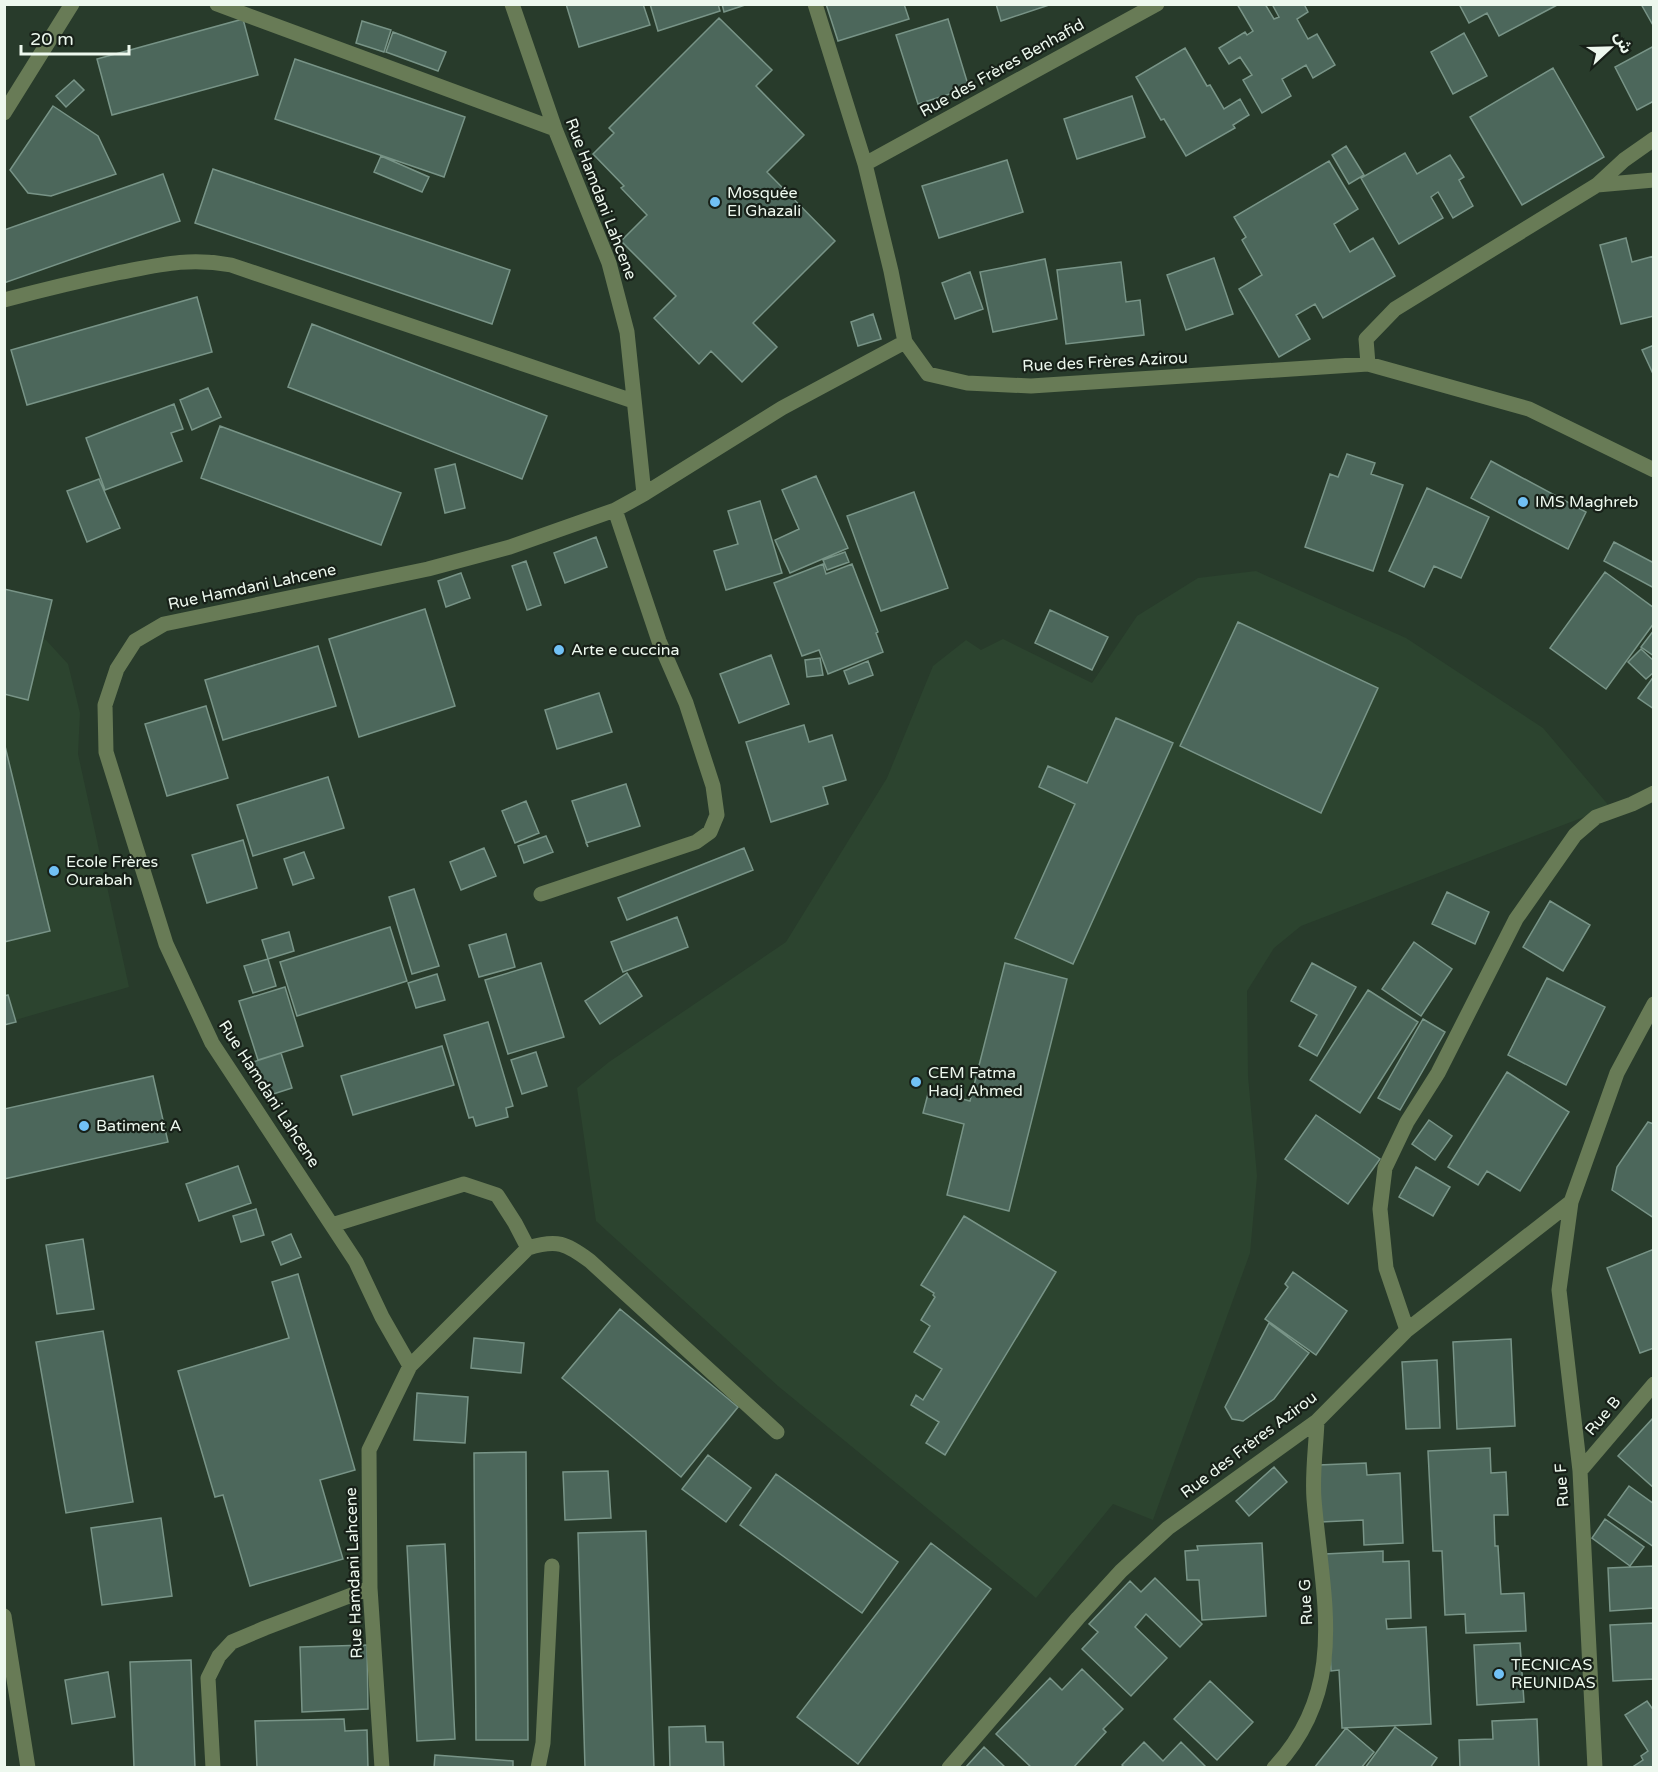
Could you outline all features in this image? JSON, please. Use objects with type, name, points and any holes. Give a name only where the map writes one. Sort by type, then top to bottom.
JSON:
[{"type":"street","points":[[4,113],[72,4]]},
{"type":"street","points":[[217,4],[555,129]]},
{"type":"street","name":"Rue Hamdani Lahcene","points":[[382,1767],[370,1588],[369,1450],[411,1366],[382,1317],[356,1262],[212,1043],[166,944],[106,752],[105,705],[117,669],[135,640],[164,624],[428,569],[510,547],[615,510],[644,494],[627,332],[609,263],[555,129],[512,4]]},
{"type":"street","name":"Rue des Frères Azirou","points":[[815,4],[865,164],[891,271],[905,342],[928,374],[967,383],[1031,386],[1368,364],[1529,409],[1653,470]]},
{"type":"street","name":"Rue des Frères Benhafid","points":[[865,164],[1157,4]]},
{"type":"street","points":[[1368,364],[1366,339],[1395,309],[1597,185],[1624,160],[1653,139]]},
{"type":"street","points":[[1597,185],[1653,180]]},
{"type":"street","points":[[4,300],[178,261],[206,260],[231,265],[633,401]]},
{"type":"street","points":[[644,494],[782,408],[905,342]]},
{"type":"street","points":[[541,894],[696,842],[710,832],[717,815],[713,786],[686,703],[659,641],[615,510]]},
{"type":"street","points":[[1407,1330],[1386,1268],[1380,1209],[1385,1168],[1407,1122],[1438,1073],[1516,920],[1575,835],[1596,817],[1632,804],[1653,793]]},
{"type":"street","points":[[1571,1202],[1617,1072],[1653,1004]]},
{"type":"street","points":[[332,1225],[464,1184],[497,1196],[528,1248]]},
{"type":"street","name":"Rue des Frères Azirou","points":[[949,1767],[1121,1571],[1168,1528],[1317,1421],[1407,1330],[1571,1202]]},
{"type":"street","name":"Rue F","points":[[1571,1202],[1559,1290],[1580,1471],[1595,1767]]},
{"type":"street","points":[[411,1366],[528,1248],[545,1243],[571,1247],[590,1261],[777,1432]]},
{"type":"street","name":"Rue B","points":[[1580,1471],[1653,1384]]},
{"type":"street","name":"Rue G","points":[[1274,1767],[1284,1757],[1308,1720],[1323,1674],[1327,1613],[1314,1496],[1317,1421]]},
{"type":"street","points":[[538,1767],[543,1743],[552,1566]]},
{"type":"street","points":[[213,1767],[208,1678],[219,1656],[232,1642],[254,1632],[370,1588]]},
{"type":"street","points":[[4,1616],[28,1767]]},
{"type":"shaded area","name":"CEM Fatma Hadj Ahmed","points":[[1256,571],[1406,638],[1543,728],[1610,807],[1301,926],[1274,948],[1247,991],[1248,1076],[1257,1176],[1250,1253],[1153,1520],[1113,1504],[1036,1598],[778,1386],[596,1221],[577,1088],[609,1062],[786,942],[887,778],[933,666],[966,640],[981,650],[1003,639],[1092,683],[1137,616],[1198,578]]},
{"type":"shaded area","name":"Ecole Frères Ourabah","points":[[4,625],[46,640],[68,664],[80,713],[78,754],[129,987],[5,1023]]},
{"type":"building","points":[[566,4],[643,4],[650,25],[579,47]]},
{"type":"building","points":[[650,4],[718,4],[720,11],[658,31]]},
{"type":"building","points":[[722,4],[748,4],[724,12]]},
{"type":"building","points":[[826,4],[904,4],[909,19],[838,41]]},
{"type":"building","points":[[996,4],[1052,4],[1001,21]]},
{"type":"building","points":[[1237,4],[1265,4],[1274,19],[1279,17],[1272,4],[1304,4],[1308,12],[1297,19],[1308,39],[1317,34],[1335,65],[1313,78],[1306,65],[1282,79],[1291,96],[1262,113],[1243,80],[1252,75],[1240,57],[1229,64],[1219,48],[1245,32],[1247,35],[1253,31]]},
{"type":"building","points":[[1459,4],[1559,4],[1499,36],[1487,13],[1469,23]]},
{"type":"building","points":[[1641,4],[1654,4],[1654,27]]},
{"type":"building","name":"Mosquée El Ghazali","points":[[719,18],[772,70],[756,86],[804,135],[767,172],[835,241],[753,323],[777,347],[742,382],[711,351],[699,364],[654,318],[676,296],[621,241],[647,215],[621,188],[624,186],[593,154],[614,133],[609,128]]},
{"type":"building","points":[[243,19],[258,75],[112,115],[97,59]]},
{"type":"building","points":[[948,19],[969,88],[918,104],[896,35]]},
{"type":"building","points":[[362,21],[391,30],[384,52],[356,43]]},
{"type":"building","points":[[393,32],[446,52],[438,71],[386,52]]},
{"type":"building","points":[[1464,33],[1487,76],[1453,94],[1431,52]]},
{"type":"building","points":[[1654,46],[1654,101],[1637,110],[1615,67]]},
{"type":"building","points":[[1185,48],[1207,86],[1210,85],[1224,109],[1240,99],[1249,115],[1233,125],[1235,128],[1186,156],[1164,119],[1161,120],[1136,77]]},
{"type":"building","points":[[295,59],[465,117],[444,177],[275,119]]},
{"type":"building","points":[[1553,68],[1604,157],[1522,205],[1470,117]]},
{"type":"building","points":[[74,80],[84,90],[66,107],[56,96]]},
{"type":"building","points":[[1132,96],[1145,137],[1077,159],[1064,119]]},
{"type":"building","points":[[53,106],[98,136],[116,174],[51,196],[28,193],[10,170]]},
{"type":"building","points":[[1346,146],[1364,175],[1349,184],[1332,155]]},
{"type":"building","points":[[1405,153],[1417,174],[1450,155],[1464,177],[1459,180],[1473,206],[1453,218],[1438,192],[1431,197],[1443,218],[1399,244],[1361,178]]},
{"type":"building","points":[[381,156],[429,177],[422,192],[374,172]]},
{"type":"building","points":[[1007,160],[1023,212],[939,238],[922,186]]},
{"type":"building","points":[[1329,161],[1358,209],[1334,224],[1350,252],[1373,238],[1395,276],[1323,318],[1315,304],[1296,315],[1310,339],[1279,357],[1239,289],[1262,275],[1242,240],[1246,237],[1234,217]]},
{"type":"building","points":[[213,169],[510,270],[492,324],[195,223]]},
{"type":"building","points":[[163,174],[180,221],[4,283],[4,230]]},
{"type":"building","points":[[1626,238],[1632,262],[1654,256],[1654,316],[1621,324],[1600,245]]},
{"type":"building","points":[[1214,258],[1233,314],[1186,330],[1167,275]]},
{"type":"building","points":[[1045,259],[1057,319],[993,332],[980,272]]},
{"type":"building","points":[[1121,262],[1126,302],[1140,300],[1144,335],[1066,344],[1057,270]]},
{"type":"building","points":[[970,272],[983,309],[955,319],[942,283]]},
{"type":"building","points":[[197,297],[212,352],[27,405],[11,350]]},
{"type":"building","points":[[873,314],[881,339],[858,346],[851,322]]},
{"type":"building","points":[[312,324],[547,416],[522,479],[288,387]]},
{"type":"building","points":[[1654,345],[1654,376],[1642,350]]},
{"type":"building","points":[[208,388],[221,417],[192,430],[180,400]]},
{"type":"building","points":[[174,404],[183,429],[171,433],[182,461],[105,490],[86,438]]},
{"type":"building","points":[[220,426],[401,493],[381,545],[201,478]]},
{"type":"building","points":[[1347,454],[1375,463],[1371,474],[1403,485],[1373,571],[1305,547],[1330,474],[1338,477]]},
{"type":"building","name":"IMS Maghreb","points":[[1491,461],[1586,512],[1568,549],[1471,498]]},
{"type":"building","points":[[455,464],[465,508],[445,513],[435,469]]},
{"type":"building","points":[[816,476],[848,548],[790,573],[775,540],[799,529],[782,490]]},
{"type":"building","points":[[99,479],[120,528],[87,542],[67,491]]},
{"type":"building","points":[[1427,488],[1489,517],[1461,578],[1434,566],[1424,587],[1389,571]]},
{"type":"building","points":[[914,492],[948,588],[881,611],[847,516]]},
{"type":"building","points":[[760,501],[782,573],[726,590],[714,551],[738,544],[728,511]]},
{"type":"building","points":[[596,537],[607,567],[565,583],[554,553]]},
{"type":"building","points":[[1614,542],[1654,563],[1654,588],[1604,561]]},
{"type":"building","points":[[845,552],[849,562],[827,570],[823,560]]},
{"type":"building","points":[[526,561],[541,605],[527,610],[512,566]]},
{"type":"building","points":[[823,564],[826,574],[852,564],[878,632],[876,633],[883,652],[828,674],[819,650],[802,656],[774,583]]},
{"type":"building","points":[[1605,572],[1654,608],[1654,623],[1606,689],[1550,648]]},
{"type":"building","points":[[461,573],[470,598],[446,607],[438,581]]},
{"type":"building","points":[[4,589],[52,600],[28,700],[4,694]]},
{"type":"building","points":[[425,609],[455,706],[359,737],[329,639]]},
{"type":"building","points":[[1050,610],[1108,637],[1092,670],[1035,643]]},
{"type":"building","points":[[1238,622],[1378,688],[1321,813],[1180,746]]},
{"type":"building","points":[[1654,630],[1654,656],[1641,647]]},
{"type":"building","points":[[318,646],[336,706],[223,740],[205,680]]},
{"type":"building","points":[[1641,649],[1654,661],[1654,672],[1646,679],[1628,662]]},
{"type":"building","points":[[771,655],[789,704],[739,723],[720,674]]},
{"type":"building","points":[[820,658],[823,675],[807,677],[805,660]]},
{"type":"building","points":[[868,661],[873,675],[849,684],[844,671]]},
{"type":"building","points":[[1654,676],[1654,709],[1638,698]]},
{"type":"building","points":[[599,693],[612,732],[557,749],[545,710]]},
{"type":"building","points":[[206,706],[228,778],[167,796],[145,724]]},
{"type":"building","points":[[1116,718],[1173,743],[1073,964],[1015,938],[1075,804],[1039,787],[1048,766],[1087,783]]},
{"type":"building","points":[[804,725],[809,742],[832,735],[846,780],[823,787],[828,804],[771,822],[746,742]]},
{"type":"building","points":[[4,742],[50,931],[4,942]]},
{"type":"building","points":[[328,777],[344,828],[253,856],[237,805]]},
{"type":"building","points":[[626,784],[640,826],[587,843],[572,801]]},
{"type":"building","points":[[526,801],[539,833],[515,843],[502,811]]},
{"type":"building","points":[[546,836],[553,852],[524,863],[518,846]]},
{"type":"building","points":[[243,840],[257,888],[207,903],[192,855]]},
{"type":"building","points":[[484,848],[496,876],[461,890],[450,862]]},
{"type":"building","points":[[744,848],[753,870],[627,920],[618,898]]},
{"type":"building","points":[[304,852],[314,878],[293,885],[284,859]]},
{"type":"building","points":[[414,889],[439,966],[412,974],[389,897]]},
{"type":"building","points":[[1447,892],[1489,912],[1475,944],[1432,924]]},
{"type":"building","points":[[1550,901],[1590,925],[1563,971],[1523,947]]},
{"type":"building","points":[[677,917],[688,947],[623,972],[611,942]]},
{"type":"building","points":[[390,927],[407,981],[297,1016],[280,962]]},
{"type":"building","points":[[289,932],[294,951],[268,959],[262,940]]},
{"type":"building","points":[[506,934],[515,967],[479,977],[469,945]]},
{"type":"building","points":[[1414,942],[1452,969],[1421,1016],[1382,989]]},
{"type":"building","points":[[268,959],[276,986],[253,993],[244,966]]},
{"type":"building","points":[[541,963],[564,1037],[508,1054],[485,980]]},
{"type":"building","points":[[1005,963],[1067,979],[1009,1211],[947,1195],[964,1124],[923,1113],[929,1090],[970,1101]]},
{"type":"building","points":[[1312,963],[1356,987],[1317,1056],[1299,1046],[1317,1015],[1291,1001]]},
{"type":"building","points":[[627,973],[642,996],[600,1024],[585,1001]]},
{"type":"building","points":[[437,974],[445,1000],[416,1008],[408,983]]},
{"type":"building","points":[[1547,978],[1605,1007],[1566,1085],[1508,1055]]},
{"type":"building","points":[[285,987],[303,1046],[258,1060],[239,1001]]},
{"type":"building","points":[[1368,990],[1418,1022],[1360,1113],[1310,1080]]},
{"type":"building","points":[[8,995],[16,1022],[4,1025],[4,996]]},
{"type":"building","points":[[1423,1019],[1445,1032],[1400,1110],[1378,1098]]},
{"type":"building","points":[[488,1022],[513,1106],[506,1108],[508,1117],[476,1126],[473,1117],[469,1118],[444,1035]]},
{"type":"building","points":[[442,1046],[454,1085],[353,1115],[341,1076]]},
{"type":"building","points":[[536,1052],[547,1086],[522,1094],[511,1060]]},
{"type":"building","points":[[281,1053],[292,1088],[264,1097],[253,1062]]},
{"type":"building","points":[[1507,1072],[1569,1112],[1520,1191],[1487,1171],[1478,1185],[1448,1167]]},
{"type":"building","name":"Batiment A","points":[[153,1076],[168,1142],[4,1179],[4,1109]]},
{"type":"building","points":[[1316,1115],[1380,1159],[1348,1204],[1285,1159]]},
{"type":"building","points":[[1429,1120],[1452,1136],[1435,1160],[1412,1144]]},
{"type":"building","points":[[1648,1122],[1654,1124],[1654,1218],[1612,1190],[1617,1167]]},
{"type":"building","points":[[238,1166],[251,1203],[199,1221],[186,1184]]},
{"type":"building","points":[[1416,1167],[1450,1187],[1433,1216],[1399,1197]]},
{"type":"building","points":[[256,1209],[264,1235],[241,1242],[233,1216]]},
{"type":"building","points":[[964,1216],[1056,1272],[945,1455],[926,1443],[939,1422],[911,1405],[916,1395],[923,1400],[942,1369],[914,1352],[930,1326],[921,1320],[935,1297],[934,1293],[921,1285]]},
{"type":"building","points":[[291,1234],[301,1257],[281,1265],[272,1242]]},
{"type":"building","points":[[83,1239],[94,1309],[57,1314],[46,1245]]},
{"type":"building","points":[[1654,1249],[1654,1348],[1640,1353],[1607,1268]]},
{"type":"building","points":[[1293,1272],[1347,1311],[1316,1355],[1265,1319],[1288,1287],[1285,1284]]},
{"type":"building","points":[[298,1274],[355,1470],[320,1480],[343,1559],[250,1586],[223,1495],[215,1497],[178,1371],[289,1338],[272,1282]]},
{"type":"building","points":[[620,1309],[738,1407],[681,1477],[562,1378]]},
{"type":"building","points":[[1269,1323],[1309,1353],[1274,1399],[1243,1421],[1232,1419],[1225,1407]]},
{"type":"building","points":[[103,1331],[133,1502],[66,1513],[36,1342]]},
{"type":"building","points":[[474,1338],[524,1343],[521,1373],[471,1368]]},
{"type":"building","points":[[1511,1339],[1515,1426],[1457,1429],[1453,1342]]},
{"type":"building","points":[[1437,1360],[1440,1428],[1406,1429],[1402,1362]]},
{"type":"building","points":[[417,1393],[468,1397],[465,1443],[414,1440]]},
{"type":"building","points":[[1654,1417],[1654,1488],[1618,1456]]},
{"type":"building","points":[[1490,1448],[1491,1473],[1506,1472],[1508,1515],[1494,1515],[1501,1594],[1524,1593],[1526,1631],[1466,1633],[1465,1614],[1445,1615],[1442,1551],[1433,1551],[1428,1451]]},
{"type":"building","points":[[526,1452],[528,1740],[476,1740],[474,1453]]},
{"type":"building","points":[[708,1455],[751,1488],[726,1522],[682,1489]]},
{"type":"building","points":[[1366,1463],[1367,1475],[1400,1473],[1403,1543],[1364,1545],[1363,1520],[1321,1522],[1319,1465]]},
{"type":"building","points":[[1274,1467],[1287,1482],[1249,1516],[1236,1501]]},
{"type":"building","points":[[608,1471],[611,1518],[565,1520],[563,1472]]},
{"type":"building","points":[[776,1474],[898,1562],[862,1613],[740,1525]]},
{"type":"building","points":[[1629,1486],[1654,1504],[1654,1547],[1608,1515]]},
{"type":"building","points":[[161,1518],[172,1596],[102,1605],[91,1528]]},
{"type":"building","points":[[1605,1519],[1644,1547],[1630,1566],[1592,1538]]},
{"type":"building","points":[[646,1531],[654,1768],[585,1768],[578,1533]]},
{"type":"building","points":[[931,1543],[991,1589],[858,1764],[797,1717]]},
{"type":"building","points":[[1262,1543],[1266,1616],[1202,1620],[1199,1580],[1187,1580],[1185,1551],[1198,1550],[1197,1546]]},
{"type":"building","points":[[445,1544],[455,1739],[417,1741],[407,1546]]},
{"type":"building","points":[[1383,1551],[1383,1562],[1409,1561],[1411,1618],[1386,1619],[1387,1629],[1426,1627],[1431,1724],[1342,1728],[1339,1670],[1331,1671],[1325,1554]]},
{"type":"building","points":[[1654,1566],[1654,1608],[1610,1611],[1608,1568]]},
{"type":"building","points":[[1155,1578],[1202,1624],[1180,1647],[1146,1614],[1135,1627],[1167,1658],[1131,1696],[1082,1649],[1098,1632],[1089,1624],[1130,1581],[1141,1592]]},
{"type":"building","points":[[1654,1623],[1654,1679],[1613,1681],[1610,1625]]},
{"type":"building","name":"TECNICAS REUNIDAS","points":[[1520,1643],[1524,1702],[1477,1705],[1474,1645]]},
{"type":"building","points":[[367,1645],[368,1709],[302,1712],[300,1647]]},
{"type":"building","points":[[191,1660],[195,1768],[134,1768],[130,1662]]},
{"type":"building","points":[[1082,1669],[1123,1709],[1103,1729],[1106,1732],[1073,1768],[1032,1768],[996,1734],[1050,1678],[1062,1690]]},
{"type":"building","points":[[108,1672],[115,1717],[72,1724],[65,1680]]},
{"type":"building","points":[[1210,1681],[1253,1722],[1217,1760],[1174,1719]]},
{"type":"building","points":[[1647,1701],[1654,1711],[1654,1768],[1631,1768],[1643,1760],[1641,1756],[1648,1751],[1625,1715]]},
{"type":"building","points":[[344,1719],[345,1731],[367,1730],[368,1768],[257,1768],[255,1721]]},
{"type":"building","points":[[1537,1719],[1539,1768],[1460,1768],[1459,1740],[1493,1739],[1492,1721]]},
{"type":"building","points":[[705,1726],[706,1742],[723,1742],[724,1768],[670,1768],[669,1727]]},
{"type":"building","points":[[1395,1727],[1437,1758],[1430,1768],[1365,1768]]},
{"type":"building","points":[[1346,1728],[1374,1752],[1361,1768],[1314,1768]]},
{"type":"building","points":[[1144,1742],[1163,1761],[1181,1742],[1207,1768],[1125,1768],[1122,1765]]},
{"type":"building","points":[[984,1747],[1006,1768],[965,1768]]},
{"type":"building","points":[[435,1755],[513,1761],[513,1768],[434,1768]]},
{"type":"place","name":"Mosquée El Ghazali","points":[[715,202]]},
{"type":"place","name":"IMS Maghreb","points":[[1523,502]]},
{"type":"place","name":"Arte e cuccina","points":[[559,650]]},
{"type":"place","name":"Ecole Frères Ourabah","points":[[54,871]]},
{"type":"place","name":"CEM Fatma Hadj Ahmed","points":[[916,1082]]},
{"type":"place","name":"Batiment A","points":[[84,1126]]},
{"type":"place","name":"TECNICAS REUNIDAS","points":[[1499,1674]]}]
